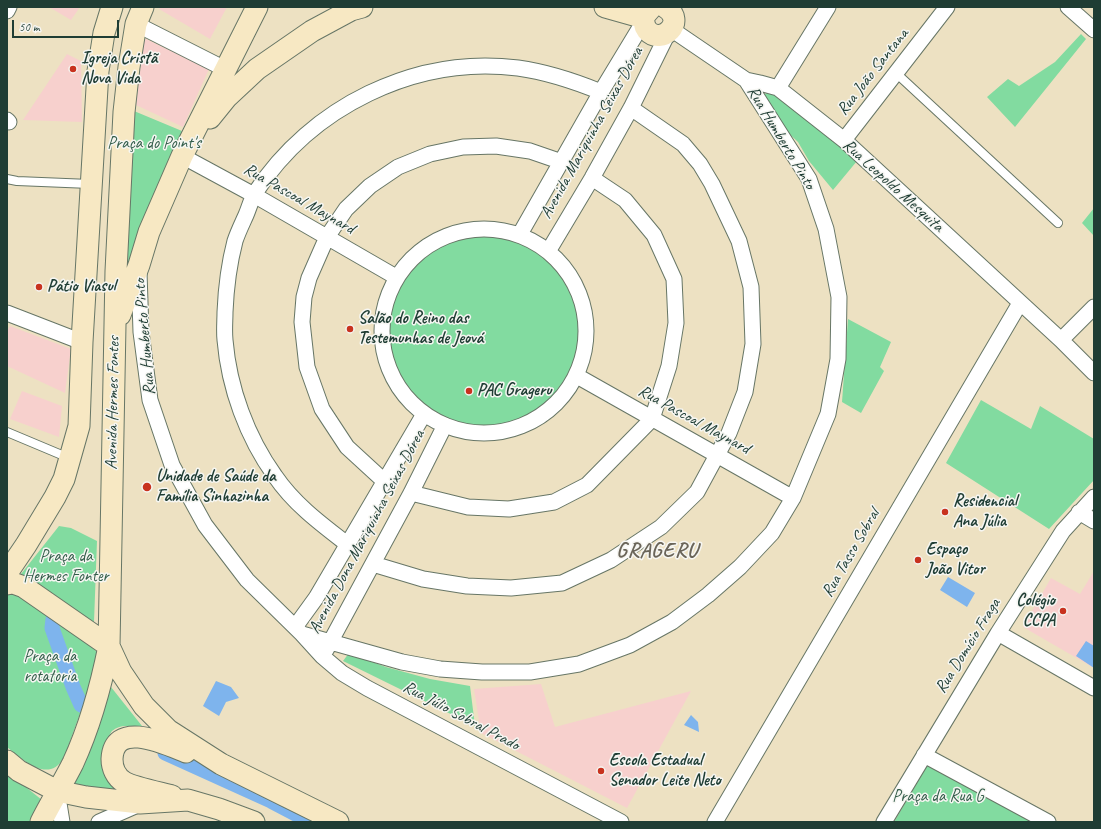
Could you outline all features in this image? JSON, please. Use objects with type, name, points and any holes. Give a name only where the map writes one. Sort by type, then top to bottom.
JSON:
[{"type":"main road","name":"Avenida Hermes Fontes","points":[[7,573],[26,545],[64,479],[71,459],[79,426],[82,342],[98,71],[104,33],[112,7]]},
{"type":"main road","points":[[114,330],[139,264],[149,232],[184,152],[256,7]]},
{"type":"main road","points":[[184,152],[227,97],[257,69],[312,31],[351,10],[362,7]]},
{"type":"main road","points":[[605,7],[659,16]]},
{"type":"main road","name":"Avenida Hermes Fontes","points":[[40,822],[72,763],[87,728],[104,670],[109,646],[116,271],[124,112],[129,67],[140,15]]},
{"type":"main road","points":[[7,584],[14,583],[24,587],[109,646],[121,672],[144,706],[168,730],[221,764],[338,822]]},
{"type":"main road","points":[[221,764],[149,739],[136,737],[127,737],[117,744],[112,755],[112,766],[117,776],[125,783],[219,809],[254,822]]},
{"type":"main road","points":[[7,761],[19,771],[57,791],[86,797],[140,803],[188,800]]},
{"type":"street","points":[[778,88],[828,7]]},
{"type":"street","name":"Rua João Santana","points":[[844,140],[946,7]]},
{"type":"street","points":[[1068,7],[1094,30]]},
{"type":"street","points":[[140,15],[225,68]]},
{"type":"street","name":"Rua Leopoldo Mesquita","points":[[659,16],[746,80],[760,82],[778,88],[844,140],[1094,372]]},
{"type":"street","name":"Avenida Mariquinha Seixas Dórea","points":[[520,234],[602,92],[659,16]]},
{"type":"street","name":"Avenida Mariquinha Seixas Dórea","points":[[549,250],[592,178],[631,108],[659,16]]},
{"type":"street","points":[[347,544],[308,514],[275,477],[250,434],[233,388],[225,339],[226,289],[236,241],[254,195],[280,160],[311,129],[347,104],[387,85],[429,72],[473,66],[517,68],[560,76],[602,92]]},
{"type":"street","name":"Rua Humberto Pinto","points":[[139,264],[141,332],[150,400],[172,465],[205,525],[247,580],[299,630],[402,662],[454,670],[482,672],[530,672],[579,664],[630,645],[672,622],[708,595],[740,567],[772,533],[793,498],[828,414],[838,359],[839,297],[826,228],[809,179],[746,80]]},
{"type":"street","points":[[373,564],[424,579],[467,586],[511,588],[562,583],[611,560],[661,527],[697,492],[718,456],[745,392],[753,344],[751,287],[739,241],[712,184],[700,164],[683,144],[631,108]]},
{"type":"street","points":[[384,481],[346,446],[322,409],[307,367],[302,322],[304,297],[309,278],[327,237],[346,209],[370,186],[398,167],[430,154],[463,147],[496,146],[530,151],[562,162]]},
{"type":"street","name":"Rua Pascoal Maynard","points":[[184,152],[254,195],[396,277]]},
{"type":"street","points":[[411,493],[468,507],[509,509],[554,502],[586,485],[652,419],[669,366],[676,323],[674,279],[654,235],[625,200],[592,178]]},
{"type":"street","points":[[492,228],[520,234],[549,250],[565,267],[577,286],[585,308],[587,331],[585,354],[577,376],[563,397],[544,414],[521,426],[496,432],[470,432],[445,425],[424,414],[405,396],[391,375],[383,351],[382,319],[386,300],[396,277],[414,255],[438,239],[464,230],[492,228]]},
{"type":"street","name":"Rua Tasso Sobral","points":[[715,822],[1020,303]]},
{"type":"street","points":[[1061,340],[1094,307]]},
{"type":"street","points":[[7,313],[82,342]]},
{"type":"street","name":"Rua Pascoal Maynard","points":[[577,376],[793,498]]},
{"type":"street","name":"Avenida Dona Mariquinha Seixas Dórea","points":[[299,630],[347,544],[424,414]]},
{"type":"street","name":"Avenida Dona Mariquinha Seixas Dórea","points":[[322,656],[411,493],[445,425]]},
{"type":"street","name":"Rua Domício Fraga","points":[[884,822],[998,633],[1063,531],[1094,497]]},
{"type":"street","points":[[1079,512],[1094,521]]},
{"type":"street","name":"Rua Júlio Sobral Prado","points":[[299,630],[322,656],[342,673],[367,688],[621,822]]},
{"type":"street","points":[[998,633],[1094,688]]},
{"type":"street","points":[[924,755],[1048,822]]},
{"type":"street","points":[[57,791],[62,822]]},
{"type":"street","points":[[98,822],[140,803]]},
{"type":"lane","points":[[896,73],[1058,223]]},
{"type":"lane","points":[[7,179],[17,181],[91,184]]},
{"type":"lane","points":[[7,432],[71,459]]},
{"type":"shaded area","points":[[49,7],[80,7],[71,20]]},
{"type":"shaded area","points":[[161,7],[227,7],[210,39],[159,9]]},
{"type":"shaded area","points":[[144,38],[209,69],[183,127],[136,105]]},
{"type":"shaded area","points":[[67,54],[81,61],[82,122],[23,120]]},
{"type":"shaded area","points":[[10,326],[71,349],[65,393],[7,366],[7,331]]},
{"type":"shaded area","points":[[22,391],[62,406],[59,437],[10,419]]},
{"type":"shaded area","name":"Colégio CCPA","points":[[1094,571],[1094,668],[1023,627],[1051,578],[1080,594]]},
{"type":"shaded area","name":"Escola Estadual Senador Leite Neto","points":[[541,684],[555,727],[691,691],[627,808],[481,733],[474,689]]},
{"type":"green space","points":[[1081,34],[1086,39],[1015,127],[987,97],[1008,79],[1019,86],[1055,62]]},
{"type":"green space","points":[[770,92],[776,95],[829,137],[857,161],[833,190],[809,161],[798,142],[767,113],[764,94]]},
{"type":"green space","name":"Praça do Point's","points":[[134,111],[182,131],[127,267]]},
{"type":"green space","points":[[1094,208],[1094,236],[1082,223]]},
{"type":"green space","points":[[495,233],[504,234],[523,240],[540,249],[555,261],[567,276],[576,293],[582,312],[582,350],[576,369],[567,386],[555,401],[540,413],[523,422],[504,428],[475,429],[466,428],[447,422],[430,413],[415,401],[403,386],[394,369],[388,350],[387,321],[388,312],[394,293],[403,276],[415,261],[430,249],[447,240],[466,234]]},
{"type":"green space","points":[[848,319],[891,342],[880,367],[884,371],[861,413],[842,402]]},
{"type":"green space","points":[[981,400],[1031,429],[1040,406],[1094,439],[1094,480],[1049,529],[946,463]]},
{"type":"green space","name":"Praça da Hermes Fonter","points":[[59,526],[71,528],[97,541],[94,622],[21,574]]},
{"type":"green space","name":"Praça da rotatoria","points":[[7,595],[21,595],[67,624],[99,654],[86,697],[64,758],[58,766],[51,769],[43,769],[28,763],[7,747]]},
{"type":"green space","points":[[349,653],[386,667],[430,679],[470,686],[475,726],[343,661]]},
{"type":"green space","points":[[111,687],[146,731],[125,726],[116,728],[112,731],[108,738],[107,742],[124,791],[72,788]]},
{"type":"green space","name":"Praça da Rua G","points":[[928,764],[1035,822],[894,822]]},
{"type":"green space","points":[[7,772],[42,800],[30,822],[7,822]]},
{"type":"water","points":[[948,577],[975,593],[967,607],[940,590]]},
{"type":"water","points":[[1086,641],[1094,646],[1094,668],[1076,656]]},
{"type":"water","points":[[216,681],[231,687],[239,698],[226,702],[219,716],[203,706]]},
{"type":"water","points":[[691,715],[698,722],[699,732],[684,725]]},
{"type":"waterway","points":[[53,619],[52,628],[81,705]]},
{"type":"waterway","points":[[165,753],[271,801],[311,822]]},
{"type":"place","name":"Igreja Cristã Nova Vida","points":[[73,69]]},
{"type":"place","name":"Pátio Viasul","points":[[39,287]]},
{"type":"place","name":"Salão do Reino das Testemunhas de Jeová","points":[[350,329]]},
{"type":"place","name":"PAC Grageru","points":[[469,391]]},
{"type":"place","name":"Unidade de Saúde da Família Sinhazinha","points":[[147,487]]},
{"type":"place","name":"Residencial Ana Júlia","points":[[945,512]]},
{"type":"place","name":"Espaço João Vitor","points":[[918,560]]},
{"type":"place","name":"Colégio CCPA","points":[[1063,611]]},
{"type":"place","name":"Escola Estadual Senador Leite Neto","points":[[601,771]]},
{"type":"district","name":"GRAGERU","points":[[657,551]]}]
